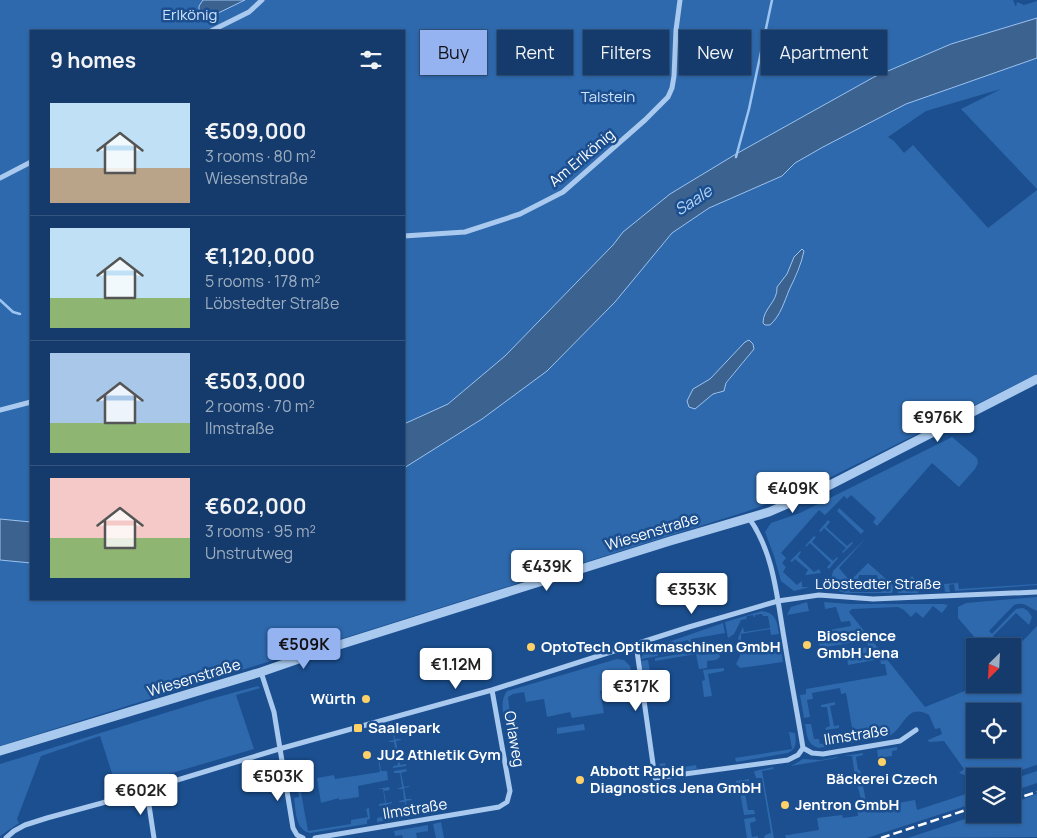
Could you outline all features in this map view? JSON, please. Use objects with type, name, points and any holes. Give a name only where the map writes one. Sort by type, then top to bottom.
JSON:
[{"type":"street","points":[[213,30],[249,12],[262,0]]},
{"type":"street","name":"Am Erlkönig","points":[[405,236],[466,232],[520,214],[563,192],[646,120],[668,97],[674,76],[676,30],[680,0]]},
{"type":"street","points":[[0,178],[30,163]]},
{"type":"street","name":"Wiesenstraße","points":[[0,751],[261,672],[339,645],[670,540],[769,512],[828,486],[1037,379]]},
{"type":"street","points":[[0,410],[30,402]]},
{"type":"street","points":[[749,518],[755,526],[768,557],[778,601],[803,748]]},
{"type":"street","name":"Löbstedter Straße","points":[[6,838],[25,825],[280,749],[492,690],[778,601],[819,596],[873,599],[1037,592]]},
{"type":"street","name":"Ilmstraße","points":[[636,644],[654,778],[788,760],[798,755],[803,748],[812,753],[823,754],[900,741],[916,730]]},
{"type":"street","points":[[261,672],[274,712],[293,828],[302,838]]},
{"type":"street","name":"Orlaweg","points":[[492,690],[510,792]]},
{"type":"street","points":[[144,790],[149,806],[154,838]]},
{"type":"street","name":"Ilmstraße","points":[[315,838],[499,807],[507,802],[510,792]]},
{"type":"green space","points":[[0,0],[1013,0],[1016,7],[1017,2],[1024,5],[1037,1],[1037,18],[951,44],[887,71],[887,30],[761,30],[761,75],[879,75],[736,154],[623,232],[613,245],[505,356],[448,404],[405,424],[405,30],[30,30],[30,522],[0,519]]},
{"type":"green space","points":[[1037,58],[1037,189],[961,109],[1001,89],[926,111],[888,137],[904,153],[913,145],[988,228],[1037,190],[1037,374],[811,487],[748,511],[0,746],[0,560],[30,563],[30,600],[405,600],[405,467],[482,419],[547,371],[615,302],[672,233],[709,208],[782,176],[795,163],[906,104]],"holes":[[[804,251],[799,269],[789,288],[770,305],[778,295],[777,287],[787,274],[795,256]],[[754,349],[718,394],[693,389],[710,379],[725,364]]]},
{"type":"green space","points":[[952,437],[977,458],[978,463],[959,487],[932,463],[877,526],[873,522],[876,518],[851,495],[847,499],[844,496],[825,515],[819,510],[781,553],[786,558],[782,563],[786,567],[783,572],[797,585],[802,581],[802,587],[810,587],[794,591],[781,581],[765,532],[771,523],[800,513]]},
{"type":"green space","points":[[839,508],[864,531],[861,534],[837,511]]},
{"type":"green space","points":[[828,520],[830,522],[826,527],[847,546],[853,543],[843,553],[846,548],[824,528],[821,532],[819,531]]},
{"type":"green space","points":[[814,536],[816,537],[812,542],[833,561],[838,558],[829,569],[827,567],[831,563],[810,543],[805,546]]},
{"type":"green space","points":[[867,537],[839,568],[849,580],[831,580],[833,571]]},
{"type":"green space","points":[[800,551],[798,557],[814,572],[819,569],[821,573],[805,575],[808,570],[795,559],[792,562],[790,561]]},
{"type":"green space","points":[[868,563],[894,586],[892,593],[845,593],[835,590],[836,586],[849,586],[850,592],[881,592],[883,580],[878,579],[877,575],[859,575],[858,580],[851,580]]},
{"type":"green space","points":[[912,576],[921,585],[918,593],[898,593],[897,592]]},
{"type":"green space","points":[[958,583],[959,589],[1037,585],[955,591],[954,584],[949,585],[950,592],[945,592],[944,584]]},
{"type":"green space","points":[[1037,597],[1037,611],[1023,604],[1014,605],[989,631],[992,634],[1016,609],[1023,608],[1028,611],[1032,617],[1029,625],[1016,613],[993,636],[995,638],[975,638],[958,618],[958,607],[966,603]]},
{"type":"green space","points":[[807,602],[809,611],[787,615],[791,607]]},
{"type":"green space","points":[[824,602],[948,605],[942,613],[933,606],[923,618],[916,612],[911,617],[898,607],[852,609],[849,612],[925,707],[966,690],[966,693],[1021,693],[1021,643],[1037,626],[1037,765],[1021,770],[1021,768],[966,768],[966,775],[959,773],[964,769],[944,741],[929,742],[928,740],[942,734],[940,728],[935,729],[929,715],[921,712],[910,714],[893,734],[887,737],[819,748],[812,745],[808,739],[805,724],[811,724],[814,739],[819,739],[820,744],[848,740],[848,734],[853,733],[846,693],[841,694],[840,688],[812,693],[813,699],[807,700],[810,717],[804,718],[800,695],[806,694],[806,689],[887,675],[885,664],[881,664],[880,659],[848,665],[847,657],[866,654],[867,658],[874,657],[874,652],[846,655],[845,651],[868,647],[867,640],[820,648],[818,632],[851,626],[850,621],[841,622],[836,607],[825,609]]},
{"type":"green space","points":[[762,611],[775,618],[779,634],[771,635],[770,629],[741,634],[741,640],[739,641],[738,638],[743,627],[744,632],[770,628],[768,616],[763,616],[762,614],[755,615],[755,617],[753,615],[747,616],[746,619],[741,620],[734,634],[728,638],[725,622]]},
{"type":"green space","points":[[723,623],[725,633],[691,639],[692,650],[690,650],[688,640],[680,642],[682,652],[662,655],[661,649],[657,649],[658,656],[641,659],[644,652],[648,649]]},
{"type":"green space","points":[[772,641],[780,642],[783,662],[740,668],[736,664],[740,656],[738,647],[742,646],[743,652],[773,647]]},
{"type":"green space","points":[[699,651],[701,655],[719,652],[720,657],[716,660],[707,661],[707,668],[699,669],[696,654],[655,661],[655,658]]},
{"type":"green space","points":[[617,659],[624,660],[630,666],[637,707],[633,708],[629,687],[600,691],[604,713],[572,718],[570,712],[547,717],[544,699],[526,702],[524,692],[508,697],[511,722],[517,722],[516,725],[505,727],[503,700],[507,691]]},
{"type":"green space","points":[[648,660],[651,678],[644,679],[641,661]]},
{"type":"green space","points":[[724,668],[724,671],[708,674],[712,696],[704,697],[702,681],[705,680],[703,670]]},
{"type":"green space","points":[[258,686],[260,688],[236,695],[254,749],[117,789],[100,736],[41,756],[17,819],[19,823],[0,836],[0,764]]},
{"type":"green space","points":[[835,702],[835,705],[830,706],[834,726],[839,725],[839,728],[826,730],[825,728],[830,726],[827,707],[821,707],[821,705]]},
{"type":"green space","points":[[398,723],[393,726],[395,739],[401,739],[396,741],[398,752],[403,752],[398,754],[400,765],[406,764],[406,766],[393,768],[393,766],[398,765],[396,755],[391,755],[396,753],[394,742],[389,742],[394,740],[392,726],[386,725]]},
{"type":"green space","points":[[584,724],[585,730],[557,734],[557,728]]},
{"type":"green space","points":[[789,732],[795,733],[796,742],[793,749],[788,753],[736,762],[735,758],[792,749]]},
{"type":"green space","points":[[517,737],[520,740],[516,741],[519,766],[514,766],[512,765],[508,740]]},
{"type":"green space","points":[[897,747],[897,750],[892,751],[892,756],[878,758],[877,750]]},
{"type":"green space","points":[[863,753],[863,755],[856,757],[868,812],[887,805],[915,800],[917,810],[966,794],[966,806],[867,838],[786,838],[785,835],[819,830],[817,818],[842,815],[843,818],[858,816],[857,805],[862,803],[852,756],[843,756]]},
{"type":"green space","points":[[384,755],[384,757],[379,758],[381,771],[387,771],[388,780],[358,786],[359,797],[339,800],[339,798],[321,803],[317,778],[334,775],[335,779],[380,772],[378,756]]},
{"type":"green space","points":[[837,757],[791,766],[803,759],[821,760]]},
{"type":"green space","points":[[289,760],[296,765],[308,831],[351,824],[351,820],[368,817],[366,809],[369,808],[370,819],[367,820],[367,824],[310,833],[301,828],[297,819],[294,798],[299,797],[297,784],[292,784],[297,782],[295,771],[290,771]]},
{"type":"green space","points":[[665,763],[666,770],[696,765],[697,769],[670,773],[662,769],[659,764]]},
{"type":"green space","points":[[773,767],[774,769],[762,771],[774,838],[764,838],[765,835],[771,833],[762,778],[756,778],[754,772]]},
{"type":"green space","points":[[406,769],[407,771],[401,773],[404,787],[409,786],[404,788],[406,799],[412,800],[406,801],[408,815],[414,816],[402,818],[407,816],[405,802],[399,802],[404,800],[403,789],[397,789],[402,787],[400,773],[394,773],[394,771]]},
{"type":"green space","points":[[1037,771],[1037,783],[1021,788],[1021,776]]},
{"type":"green space","points":[[749,779],[749,781],[743,782],[748,810],[754,810],[755,814],[744,815],[739,786],[737,786],[736,781]]},
{"type":"green space","points":[[389,787],[390,790],[384,791],[386,803],[392,803],[386,805],[389,818],[395,819],[377,822],[377,818],[387,816],[385,805],[379,806],[379,804],[385,803],[383,789],[377,789]]},
{"type":"green space","points":[[1037,794],[1037,837],[908,838],[966,819],[966,823],[1021,823],[1021,800]]},
{"type":"green space","points":[[755,817],[756,821],[750,823],[752,837],[758,836],[758,838],[747,838],[744,819]]},
{"type":"green space","points":[[441,822],[444,838],[436,838],[433,824]]},
{"type":"green space","points":[[428,825],[428,831],[416,833],[417,838],[403,838],[402,835],[395,836],[394,831]]},
{"type":"water","points":[[203,0],[245,0],[208,18],[199,13],[199,6]]},
{"type":"water","name":"Saale","points":[[1037,18],[1037,58],[906,104],[795,163],[782,176],[709,208],[672,233],[615,302],[547,371],[482,419],[405,467],[405,424],[448,404],[505,356],[613,245],[623,232],[670,194],[736,154],[874,77],[887,75],[887,71],[951,44]]},
{"type":"water","points":[[802,249],[804,251],[800,266],[782,308],[770,325],[765,325],[763,323],[765,313],[775,297],[777,287],[787,274],[794,257]]},
{"type":"water","points":[[749,340],[753,344],[754,349],[726,383],[724,391],[713,394],[695,409],[689,407],[687,401],[693,389],[710,379]]},
{"type":"water","points":[[0,519],[30,522],[30,563],[0,560]]},
{"type":"waterway","points":[[736,157],[749,109],[772,0]]},
{"type":"waterway","points":[[0,300],[13,312],[20,314]]},
{"type":"railway","points":[[1021,797],[1037,792]]},
{"type":"railway","points":[[881,838],[966,810]]},
{"type":"place","name":"Bioscience GmbH Jena","points":[[807,645]]},
{"type":"place","name":"OptoTech Optikmaschinen GmbH","points":[[531,647]]},
{"type":"place","name":"Würth","points":[[366,699]]},
{"type":"place","name":"Saalepark","points":[[358,728]]},
{"type":"place","name":"JU2 Athletik Gym","points":[[367,755]]},
{"type":"place","name":"Bäckerei Czech","points":[[882,762]]},
{"type":"place","name":"Abbott Rapid Diagnostics Jena GmbH","points":[[580,780]]},
{"type":"place","name":"Jentron GmbH","points":[[785,805]]},
{"type":"park label","name":"Erlkönig","points":[[190,15]]},
{"type":"park label","name":"Talstein","points":[[608,97]]}]
